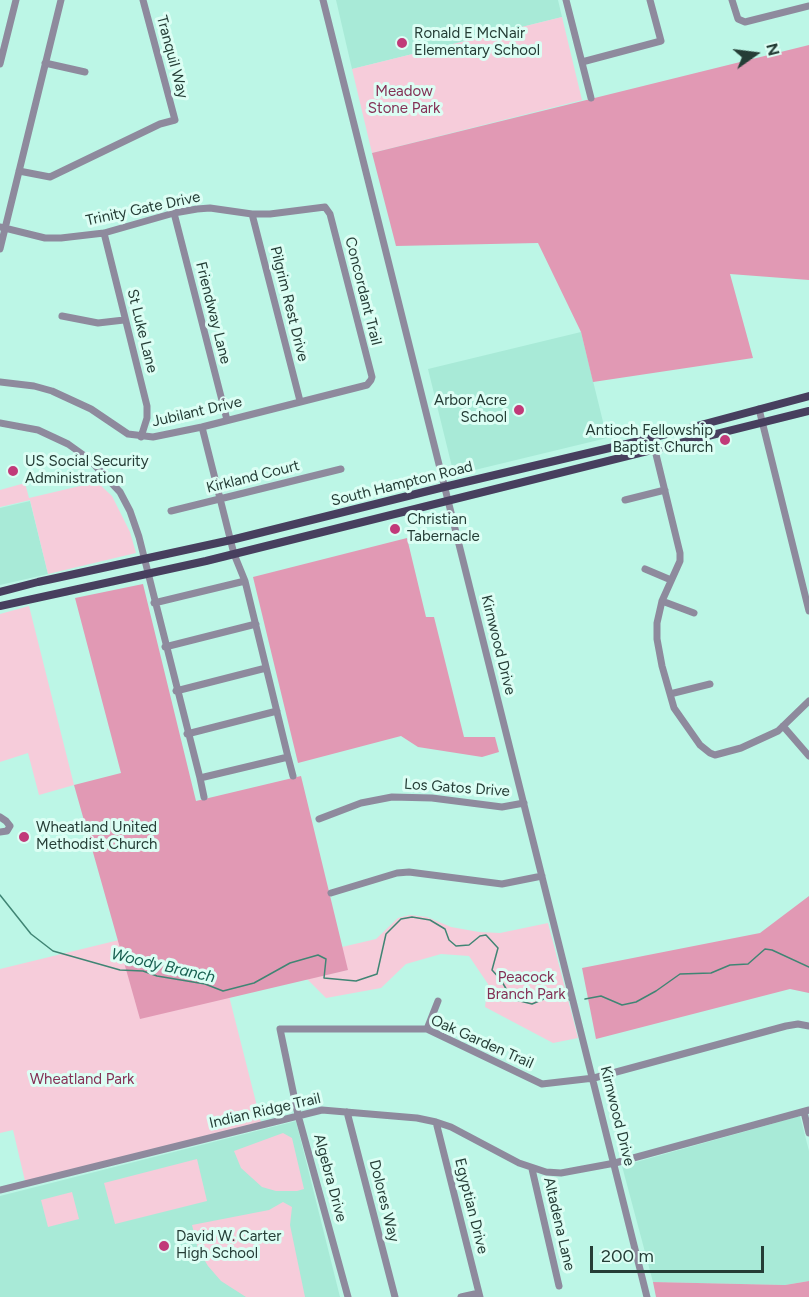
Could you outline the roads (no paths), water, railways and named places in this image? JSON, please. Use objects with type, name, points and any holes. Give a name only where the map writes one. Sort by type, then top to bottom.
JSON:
[{"type":"main road","name":"South Hampton Road","points":[[0,592],[231,540],[652,438],[809,396]]},
{"type":"main road","name":"South Hampton Road","points":[[0,606],[234,554],[809,411]]},
{"type":"main road","points":[[38,582],[41,596]]},
{"type":"street","points":[[0,64],[16,0]]},
{"type":"street","points":[[0,249],[3,227],[19,171],[60,0]]},
{"type":"street","name":"Tranquil Way","points":[[19,171],[50,177],[160,124],[175,120],[143,0]]},
{"type":"street","name":"Kirnwood Drive","points":[[323,0],[647,1297]]},
{"type":"street","points":[[566,0],[591,98]]},
{"type":"street","points":[[582,62],[661,41],[650,0]]},
{"type":"street","points":[[732,0],[738,19],[745,22],[809,6]]},
{"type":"street","points":[[45,63],[85,72]]},
{"type":"street","name":"Trinity Gate Drive","points":[[3,227],[52,238],[104,232],[174,213],[210,208],[252,214],[294,212],[322,207],[328,209]]},
{"type":"street","name":"Concordant Trail","points":[[328,209],[371,380]]},
{"type":"street","name":"Friendway Lane","points":[[174,213],[227,420]]},
{"type":"street","name":"Pilgrim Rest Drive","points":[[252,214],[300,401]]},
{"type":"street","name":"St Luke Lane","points":[[104,232],[147,406],[147,418],[141,437]]},
{"type":"street","points":[[62,316],[98,323],[124,320]]},
{"type":"street","name":"Jubilant Drive","points":[[0,382],[34,386],[62,395],[91,409],[123,431],[141,437],[158,437],[367,385],[371,380]]},
{"type":"street","points":[[759,409],[809,611]]},
{"type":"street","points":[[0,423],[38,430],[68,444],[89,459],[120,492],[130,512],[144,560],[204,797]]},
{"type":"street","points":[[202,427],[234,554],[245,581],[293,776]]},
{"type":"street","points":[[652,438],[680,552],[680,561],[662,601],[657,623],[657,639],[662,666],[674,708],[700,745],[712,755],[765,738],[783,726],[809,701]]},
{"type":"street","name":"Kirkland Court","points":[[171,511],[341,469]]},
{"type":"street","points":[[625,500],[665,490]]},
{"type":"street","points":[[645,569],[671,580]]},
{"type":"street","points":[[154,603],[245,581]]},
{"type":"street","points":[[662,601],[694,613]]},
{"type":"street","points":[[165,647],[256,624]]},
{"type":"street","points":[[176,691],[266,668]]},
{"type":"street","points":[[670,694],[710,684]]},
{"type":"street","points":[[187,734],[277,711]]},
{"type":"street","points":[[783,726],[809,756]]},
{"type":"street","points":[[200,778],[288,757]]},
{"type":"street","name":"Los Gatos Drive","points":[[319,819],[361,803],[392,797],[432,798],[502,807],[524,803]]},
{"type":"street","points":[[0,817],[10,826],[6,831],[0,832]]},
{"type":"street","points":[[331,893],[397,873],[410,872],[502,884],[542,876]]},
{"type":"street","points":[[427,1029],[438,1000]]},
{"type":"street","name":"Oak Garden Trail","points":[[280,1029],[427,1029],[542,1084],[594,1078],[786,1026],[798,1024],[809,1026]]},
{"type":"street","name":"Algebra Drive","points":[[280,1029],[298,1115],[348,1297]]},
{"type":"street","name":"Indian Ridge Trail","points":[[0,1190],[322,1110],[335,1109],[436,1122],[451,1127],[502,1156],[532,1169],[561,1173],[615,1163],[806,1111]]},
{"type":"street","points":[[806,1111],[809,1133]]},
{"type":"street","name":"Dolores Way","points":[[348,1112],[395,1297]]},
{"type":"street","name":"Egyptian Drive","points":[[436,1122],[479,1295]]},
{"type":"street","name":"Altadena Lane","points":[[532,1169],[559,1286]]},
{"type":"street","points":[[461,1297],[479,1295]]},
{"type":"waterway","name":"Woody Branch","points":[[0,895],[31,934],[53,951],[120,970],[143,971],[157,976],[205,984],[223,991],[254,983],[290,963],[318,955],[326,959],[324,978],[356,981],[377,974],[386,934],[401,919],[412,917],[430,920],[445,929],[449,940],[456,946],[469,945],[480,936],[486,935],[498,948],[492,970],[512,999],[532,1004],[558,993],[570,1000]]},
{"type":"waterway","name":"Woody Branch","points":[[585,999],[601,996],[622,1005],[636,1002],[680,974],[711,973],[730,965],[748,964],[765,949],[809,967]]},
{"type":"place","name":"Ronald E McNair Elementary School","points":[[402,43]]},
{"type":"place","name":"Arbor Acre School","points":[[519,410]]},
{"type":"place","name":"Antioch Fellowship Baptist Church","points":[[725,440]]},
{"type":"place","name":"US Social Security Administration","points":[[13,471]]},
{"type":"place","name":"Christian Tabernacle","points":[[395,529]]},
{"type":"place","name":"Wheatland United Methodist Church","points":[[24,837]]},
{"type":"place","name":"David W. Carter High School","points":[[164,1246]]},
{"type":"park label","name":"Meadow Stone Park","points":[[404,100]]},
{"type":"park label","name":"Peacock Branch Park","points":[[526,986]]},
{"type":"park label","name":"Wheatland Park","points":[[82,1080]]}]
